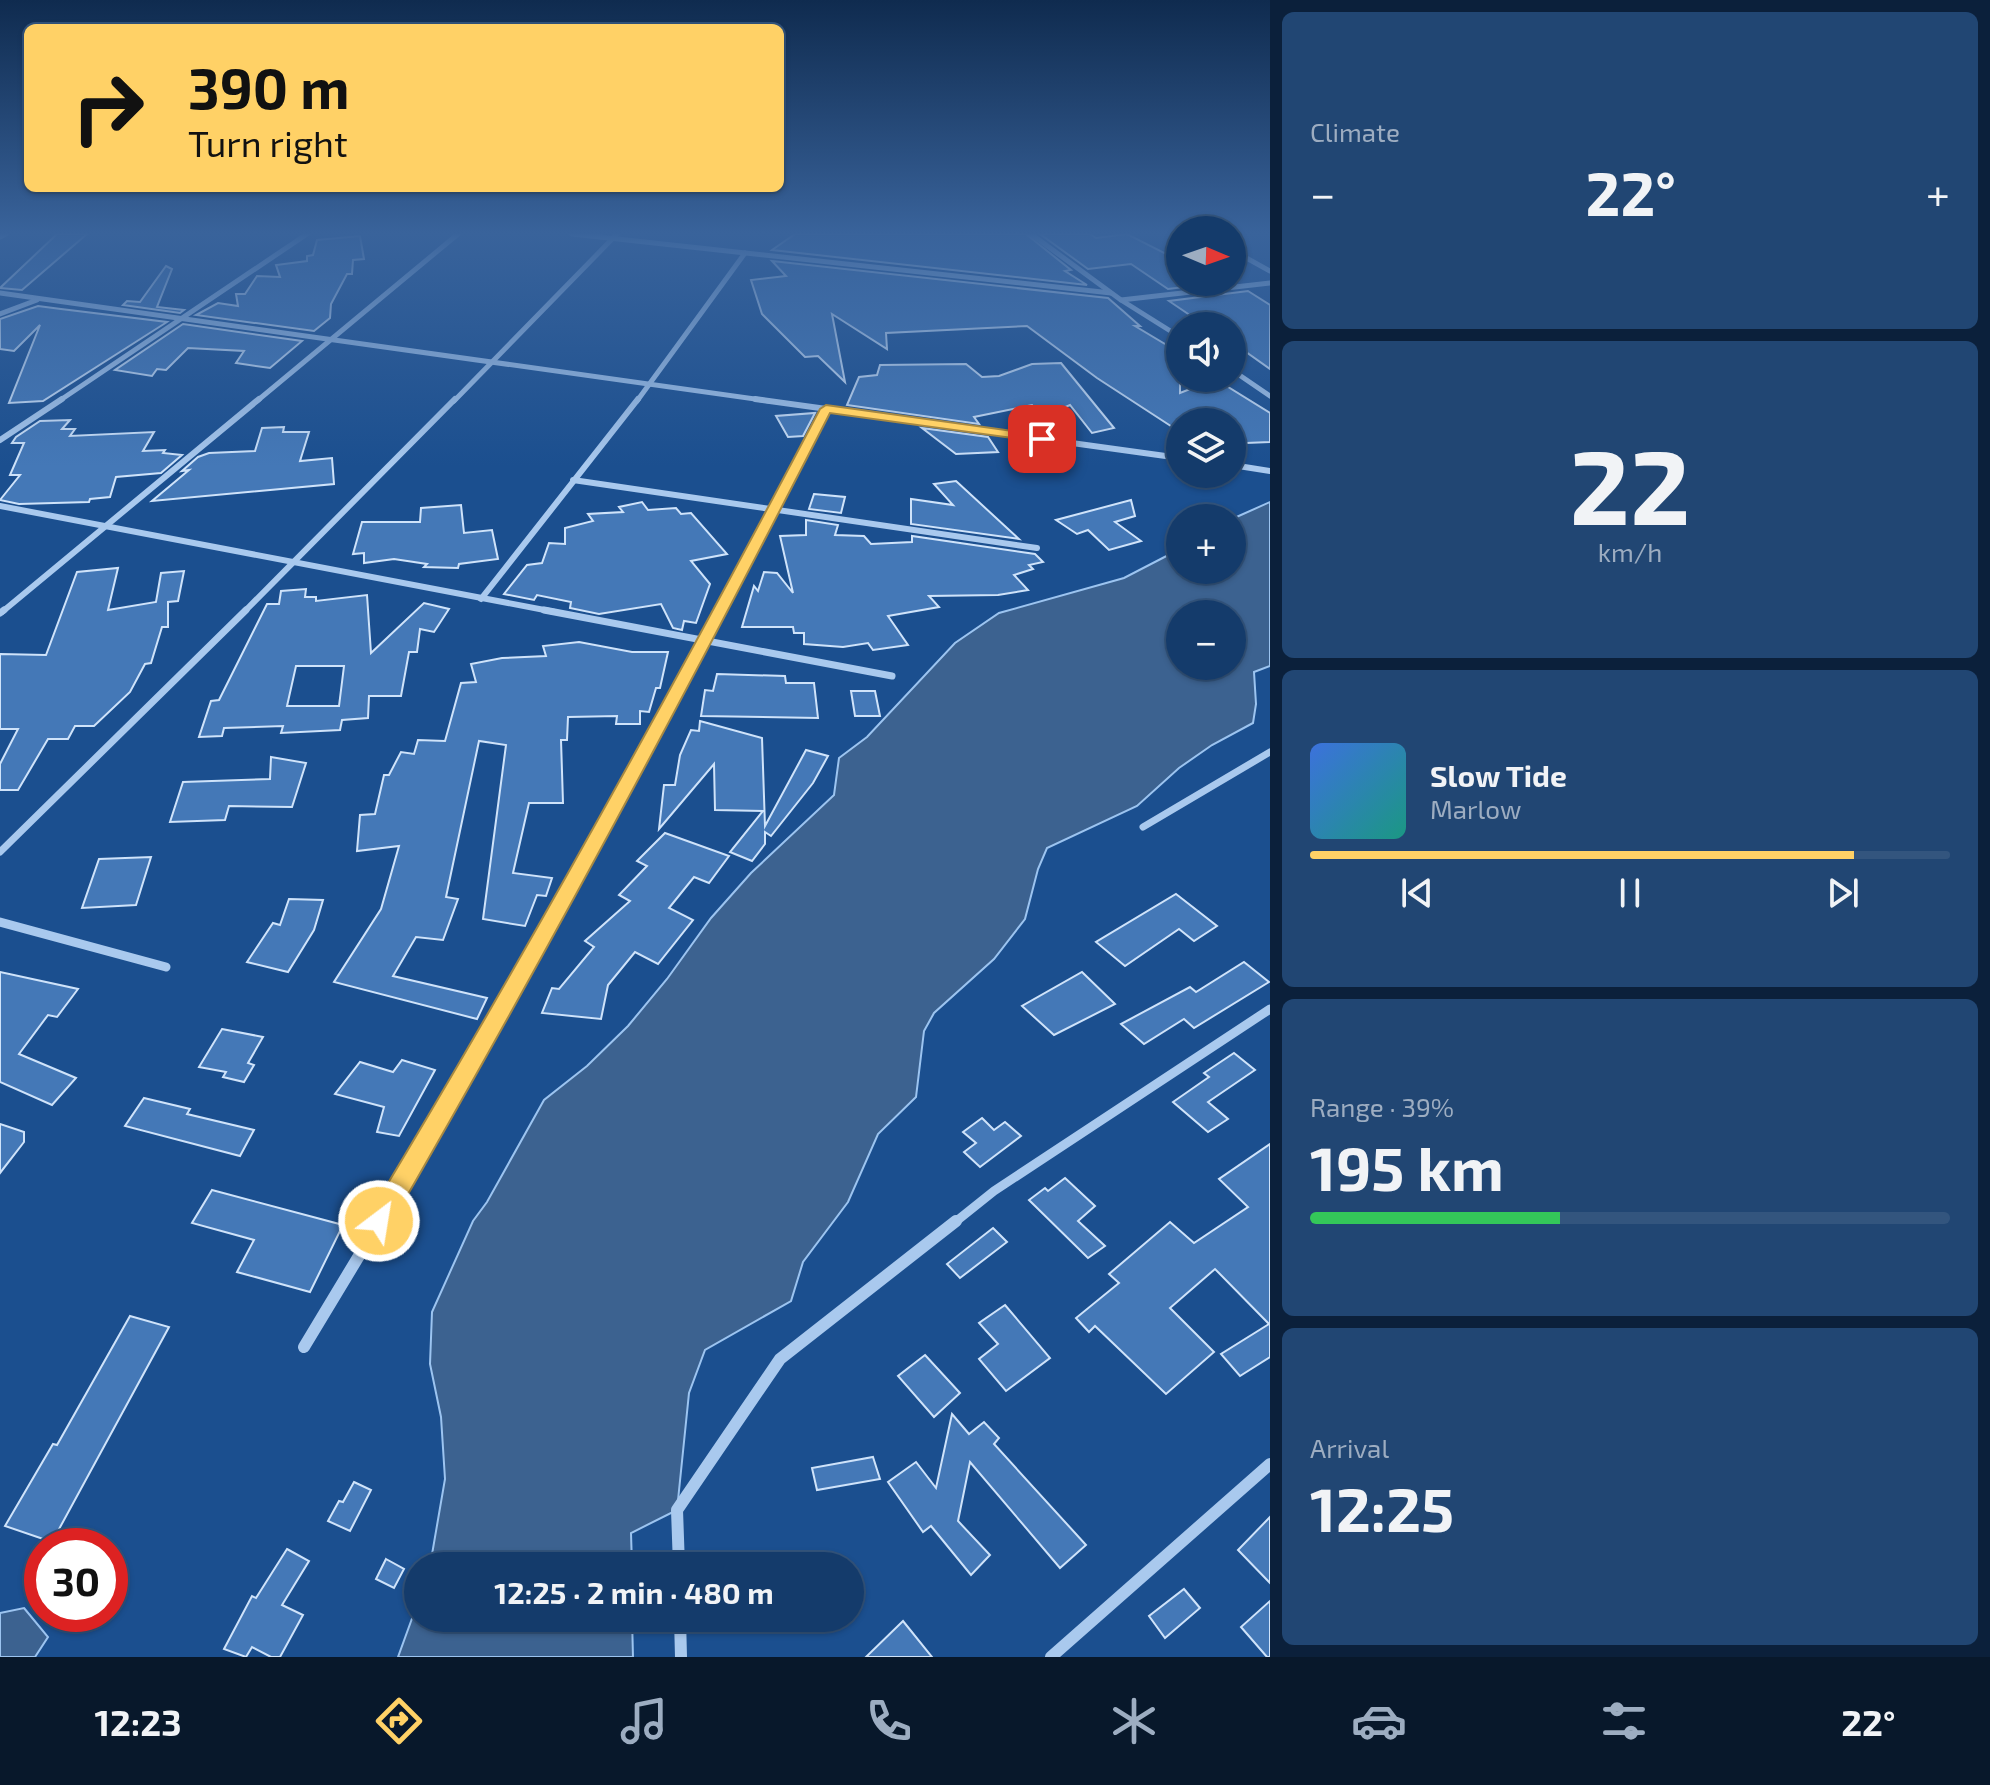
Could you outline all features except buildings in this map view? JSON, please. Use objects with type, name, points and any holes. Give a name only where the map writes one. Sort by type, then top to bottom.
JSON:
[{"type":"street","points":[[129,311],[1166,456]]},
{"type":"street","points":[[0,440],[191,311]]},
{"type":"street","points":[[0,613],[364,311]]},
{"type":"street","points":[[0,852],[296,561],[540,311]]},
{"type":"street","points":[[481,599],[649,385],[703,311]]},
{"type":"street","points":[[1139,311],[1166,328]]},
{"type":"street","points":[[1246,380],[1270,396]]},
{"type":"street","points":[[304,1347],[485,1044],[706,641],[826,409]]},
{"type":"street","points":[[1246,467],[1270,471]]},
{"type":"street","points":[[573,480],[1037,548]]},
{"type":"street","points":[[0,506],[892,676]]},
{"type":"street","points":[[1143,827],[1270,752]]},
{"type":"street","points":[[0,922],[166,967]]},
{"type":"street","points":[[678,1552],[677,1510],[780,1359],[994,1191],[1270,1009]]},
{"type":"street","points":[[1051,1657],[1270,1464]]},
{"type":"street","points":[[680,1632],[681,1657]]},
{"type":"water","points":[[1270,502],[1270,666],[1254,672],[1256,704],[1253,723],[1212,745],[1179,768],[1137,806],[1047,848],[1025,919],[994,959],[934,1013],[924,1031],[916,1097],[878,1134],[848,1202],[803,1262],[791,1301],[705,1350],[689,1393],[677,1510],[631,1533],[632,1552],[432,1552],[445,1479],[441,1417],[430,1364],[432,1312],[473,1221],[487,1202],[544,1100],[587,1066],[628,1026],[711,918],[751,873],[834,795],[839,758],[867,737],[955,643],[999,613],[1124,578],[1166,556],[1166,584],[1246,584],[1246,513]]},
{"type":"water","points":[[24,1608],[24,1632],[44,1632],[48,1637],[35,1657],[0,1657],[0,1613]]},
{"type":"water","points":[[407,1632],[632,1632],[633,1657],[398,1657]]},
{"type":"route","points":[[379,1221],[485,1044],[706,641],[826,409],[1042,439]]}]
